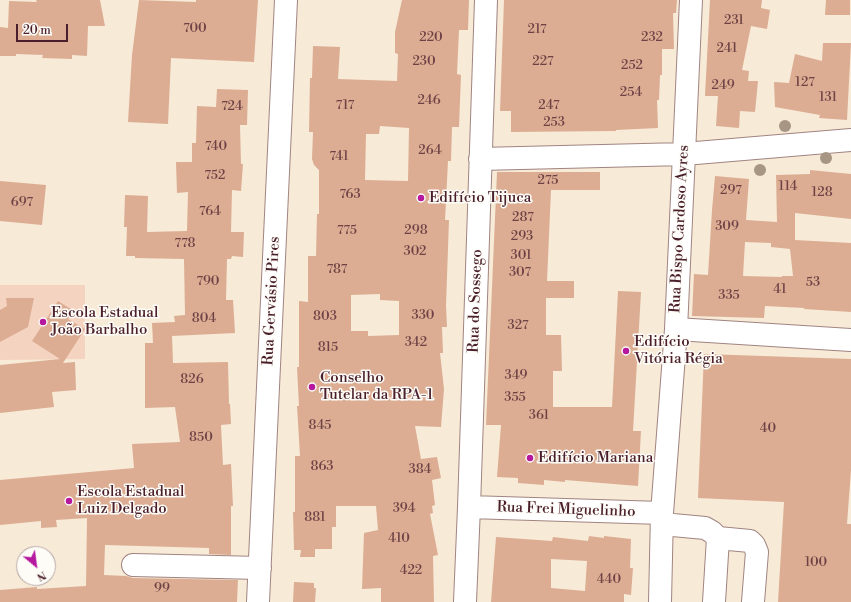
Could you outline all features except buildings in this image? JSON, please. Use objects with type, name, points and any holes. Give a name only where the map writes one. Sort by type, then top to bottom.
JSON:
[{"type":"street","name":"Rua Gervásio Pires","points":[[258,602],[286,0]]},
{"type":"street","name":"Rua do Sossego","points":[[464,602],[469,507],[486,0]]},
{"type":"street","name":"Rua Bispo Cardoso Ayres","points":[[660,602],[662,519],[676,329],[691,0]]},
{"type":"street","points":[[480,160],[684,154],[851,140]]},
{"type":"street","points":[[676,329],[851,340]]},
{"type":"street","name":"Rua Frei Miguelinho","points":[[469,507],[662,519],[705,528],[718,538]]},
{"type":"street","points":[[714,602],[718,538],[750,541],[754,545],[757,552],[753,602]]},
{"type":"street","points":[[133,566],[260,568]]},
{"type":"shaded area","name":"Escola Estadual João Barbalho","points":[[0,285],[85,285],[85,359],[0,360]]},
{"type":"place","name":"Edifício Tijuca","points":[[421,198]]},
{"type":"place","name":"Escola Estadual João Barbalho","points":[[43,322]]},
{"type":"place","name":"Edifício Vitória Régia","points":[[626,351]]},
{"type":"place","name":"Conselho Tutelar da RPA-1","points":[[312,387]]},
{"type":"place","name":"Edifício Mariana","points":[[530,458]]},
{"type":"place","name":"Escola Estadual Luiz Delgado","points":[[69,501]]}]
